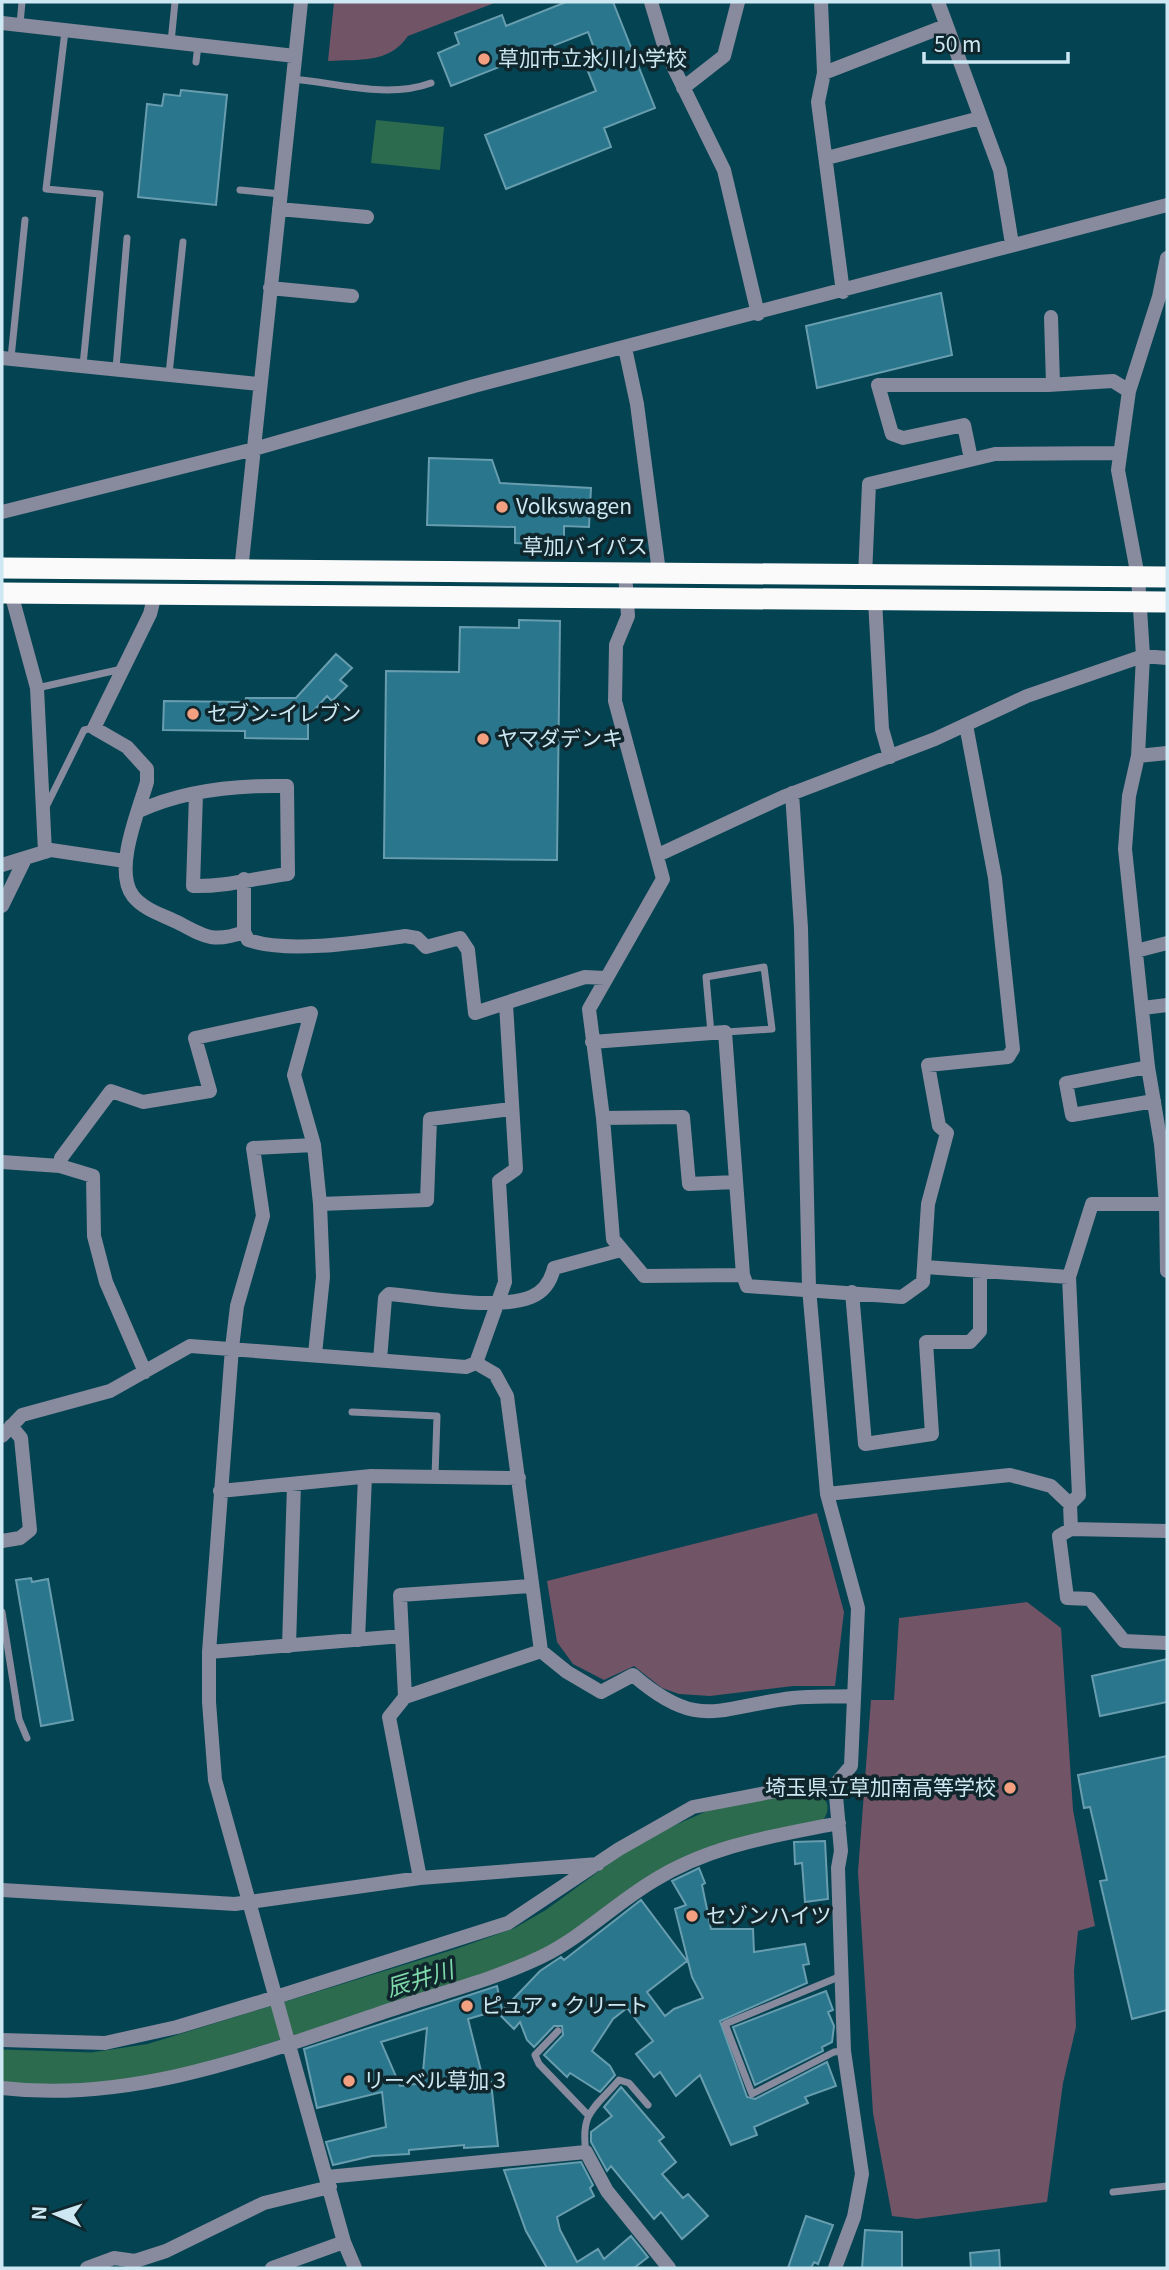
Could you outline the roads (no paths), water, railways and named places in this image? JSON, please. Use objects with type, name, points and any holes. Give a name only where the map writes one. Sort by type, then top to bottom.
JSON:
[{"type":"highway","name":"草加バイパス","points":[[2,568],[1167,577]]},
{"type":"highway","points":[[6,593],[1167,602]]},
{"type":"street","points":[[241,571],[301,2]]},
{"type":"street","points":[[651,2],[666,52],[723,170],[758,314]]},
{"type":"street","points":[[683,88],[724,56],[738,2]]},
{"type":"street","points":[[821,2],[824,74],[818,102],[843,292]]},
{"type":"street","points":[[938,2],[1000,170],[1012,244]]},
{"type":"street","points":[[2,23],[295,56]]},
{"type":"street","points":[[824,74],[945,26]]},
{"type":"street","points":[[827,158],[980,118]]},
{"type":"street","points":[[280,201],[367,217]]},
{"type":"street","points":[[2,512],[254,449],[474,386],[843,292],[1012,244],[1167,205]]},
{"type":"street","points":[[1167,258],[1163,298],[1129,391],[1118,470],[1138,577],[1143,656],[1138,755],[1129,796],[1125,849],[1148,1067],[1167,1204],[1167,1272]]},
{"type":"street","points":[[270,288],[352,296]]},
{"type":"street","points":[[1051,317],[1053,384]]},
{"type":"street","points":[[625,348],[637,404],[659,572]]},
{"type":"street","points":[[6,358],[260,384]]},
{"type":"street","points":[[971,459],[964,425],[903,438],[892,434],[878,384],[1053,384],[1113,381],[1129,391]]},
{"type":"street","points":[[865,576],[869,484],[995,454],[1120,453]]},
{"type":"street","points":[[625,572],[628,615],[617,645],[614,701],[663,879],[589,1009],[603,1118],[612,1239],[644,1276],[743,1275]]},
{"type":"street","points":[[6,593],[37,688],[45,852]]},
{"type":"street","points":[[155,594],[150,614],[94,728],[127,747],[148,769],[125,861],[126,880],[133,895],[150,910],[206,938],[228,938],[244,932]]},
{"type":"street","points":[[875,600],[882,729],[890,757]]},
{"type":"street","points":[[658,855],[792,793],[890,757],[1027,696],[1143,656],[1167,658]]},
{"type":"street","points":[[592,1042],[718,1033],[736,1182],[743,1275],[747,1286],[809,1288],[902,1297],[923,1282],[928,1205],[947,1133],[939,1126],[928,1065],[1008,1057],[1013,1049],[995,878],[966,725]]},
{"type":"street","points":[[1138,755],[1167,753]]},
{"type":"street","points":[[139,811],[196,794],[242,785],[287,786],[288,874],[244,879],[221,887],[193,886],[196,794]]},
{"type":"street","points":[[792,793],[801,928],[809,1288],[827,1494],[858,1608],[851,1766],[835,1785],[839,1824],[844,2051],[862,2175],[854,2217],[835,2268]]},
{"type":"street","points":[[2,864],[45,852],[125,861]]},
{"type":"street","points":[[2,906],[24,859]]},
{"type":"street","points":[[244,879],[244,932],[248,940],[259,944],[322,945],[405,936],[417,938],[426,947],[460,938],[468,950],[475,1013],[585,977],[605,978]]},
{"type":"street","points":[[1136,951],[1167,943]]},
{"type":"street","points":[[2,1541],[20,1538],[30,1530],[21,1438],[7,1431],[22,1415],[110,1391],[190,1346],[466,1367],[476,1363],[505,1282],[499,1181],[516,1169],[506,1004]]},
{"type":"street","points":[[1143,1008],[1167,1005]]},
{"type":"street","points":[[60,1166],[61,1158],[111,1091],[143,1102],[210,1091],[195,1038],[311,1013],[293,1075],[314,1145],[320,1203],[323,1277],[315,1354]]},
{"type":"street","points":[[1148,1067],[1066,1083],[1072,1115],[1154,1101]]},
{"type":"street","points":[[320,1203],[427,1200],[430,1119],[511,1109]]},
{"type":"street","points":[[603,1118],[683,1117],[689,1184],[736,1182]]},
{"type":"street","points":[[314,1145],[253,1148],[263,1216],[237,1306],[232,1348],[209,1653],[209,1702],[215,1780],[246,1901],[329,2182],[344,2242],[355,2268]]},
{"type":"street","points":[[2,1162],[60,1166],[93,1176],[94,1236],[106,1282],[145,1372]]},
{"type":"street","points":[[1070,1504],[1079,1495],[1069,1277],[1091,1204],[1167,1204]]},
{"type":"street","points":[[380,1360],[385,1298],[389,1294],[499,1303],[533,1297],[551,1281],[554,1268],[621,1250]]},
{"type":"street","points":[[925,1267],[1069,1277]]},
{"type":"street","points":[[852,1292],[865,1444],[932,1434],[926,1342],[970,1342],[980,1331],[980,1271]]},
{"type":"street","points":[[476,1363],[495,1374],[508,1396],[541,1651],[567,1672],[601,1692],[633,1675],[660,1698],[679,1707],[708,1713],[794,1698],[852,1696]]},
{"type":"street","points":[[827,1494],[1010,1475],[1051,1486],[1070,1504],[1071,1529]]},
{"type":"street","points":[[220,1491],[365,1477],[519,1478]]},
{"type":"street","points":[[358,1640],[365,1477]]},
{"type":"street","points":[[289,1646],[293,1483]]},
{"type":"street","points":[[1167,1531],[1071,1529],[1059,1536],[1067,1598],[1090,1599],[1124,1641],[1167,1643]]},
{"type":"street","points":[[405,1697],[400,1595],[531,1586]]},
{"type":"street","points":[[209,1653],[402,1636]]},
{"type":"street","points":[[420,1878],[389,1717],[405,1697],[541,1651]]},
{"type":"street","points":[[2,2040],[105,2043],[274,2001],[508,1923],[599,1863],[693,1807],[802,1786],[835,1785]]},
{"type":"street","points":[[2,2088],[61,2091],[130,2086],[196,2072],[525,1965],[571,1938],[652,1881],[704,1854],[737,1843],[839,1824]]},
{"type":"street","points":[[2,1891],[212,1904],[420,1878],[599,1863]]},
{"type":"street","points":[[87,2268],[114,2258],[135,2260],[166,2251],[264,2203],[329,2182],[586,2152],[607,2191],[669,2268]]},
{"type":"street","points":[[272,2268],[344,2242]]},
{"type":"lane","points":[[20,25],[22,2]]},
{"type":"lane","points":[[171,42],[175,2]]},
{"type":"lane","points":[[65,31],[46,189],[100,194],[83,365]]},
{"type":"lane","points":[[196,62],[198,45]]},
{"type":"lane","points":[[293,79],[391,90],[416,88],[430,83]]},
{"type":"lane","points":[[240,190],[280,201]]},
{"type":"lane","points":[[6,358],[25,220]]},
{"type":"lane","points":[[116,368],[127,238]]},
{"type":"lane","points":[[169,374],[183,242]]},
{"type":"lane","points":[[37,688],[123,668]]},
{"type":"lane","points":[[44,811],[84,730],[94,728]]},
{"type":"lane","points":[[764,967],[772,1029],[718,1033],[706,977],[764,967]]},
{"type":"lane","points":[[352,1412],[437,1416],[436,1476]]},
{"type":"lane","points":[[2,1612],[19,1718],[27,1738]]},
{"type":"lane","points":[[843,1975],[725,2024],[752,2094],[834,2052],[844,2051]]},
{"type":"lane","points":[[558,2031],[535,2055],[539,2064],[588,2115]]},
{"type":"lane","points":[[586,2152],[582,2126],[588,2115],[619,2080],[629,2083],[648,2105]]},
{"type":"lane","points":[[1113,2192],[1167,2186]]},
{"type":"waterway","name":"辰井川","points":[[2,2067],[92,2070],[152,2061],[463,1965],[522,1944],[555,1925],[651,1855],[714,1827],[810,1808]]},
{"type":"place","name":"草加市立氷川小学校","points":[[484,59]]},
{"type":"place","name":"Volkswagen","points":[[502,507]]},
{"type":"place","name":"セブン-イレブン","points":[[193,714]]},
{"type":"place","name":"ヤマダデンキ","points":[[483,739]]},
{"type":"place","name":"埼玉県立草加南高等学校","points":[[1010,1788]]},
{"type":"place","name":"セゾンハイツ","points":[[692,1916]]},
{"type":"place","name":"ピュア・クリート","points":[[467,2006]]},
{"type":"place","name":"リーベル草加３","points":[[349,2081]]}]
